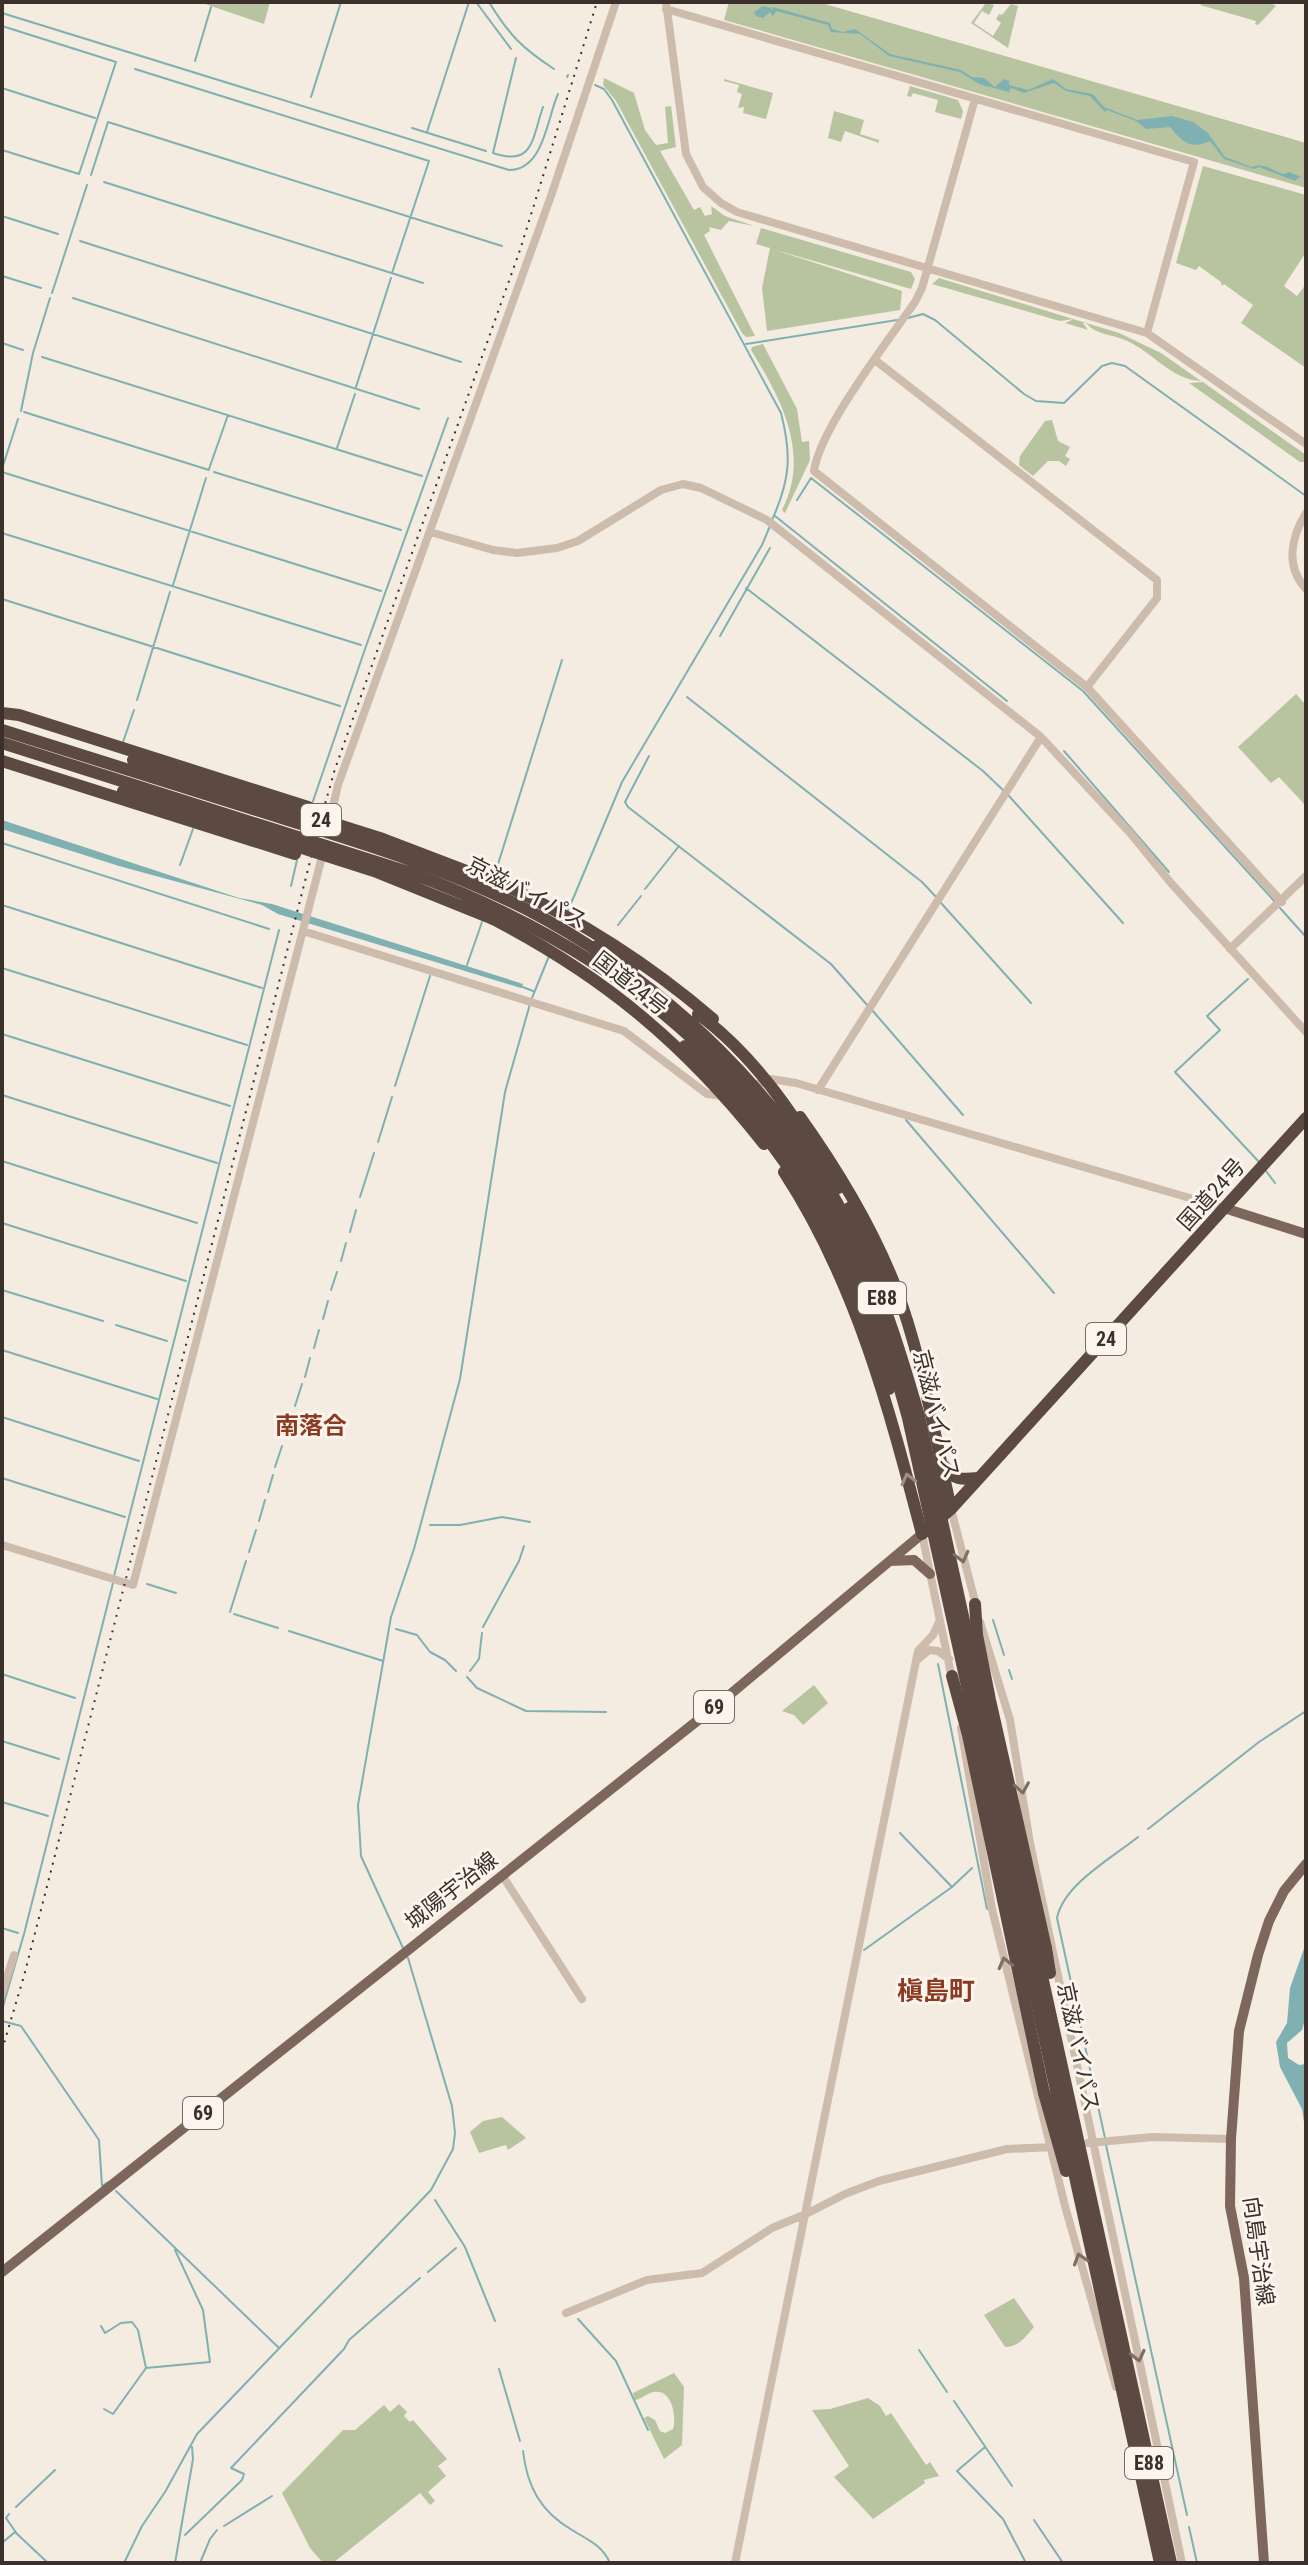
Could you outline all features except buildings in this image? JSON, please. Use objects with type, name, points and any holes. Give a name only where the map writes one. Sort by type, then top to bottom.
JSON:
[{"type":"highway","points":[[2,716],[19,715],[308,807]]},
{"type":"highway","name":"国道24号","points":[[2,716],[383,839],[506,886],[566,915],[635,958],[701,1008],[771,1079],[829,1159],[861,1214],[894,1284],[914,1345],[951,1509]]},
{"type":"highway","name":"京滋バイパス","points":[[2,730],[395,855],[489,891],[565,931],[611,959],[671,1005],[707,1038],[754,1088],[799,1143],[824,1181],[875,1282],[896,1337],[925,1443],[1171,2563]]},
{"type":"highway","name":"京滋バイパス","points":[[2,743],[353,853],[485,902],[539,928],[596,962],[649,1001],[713,1059],[754,1104],[791,1152],[824,1203],[861,1276],[889,1351],[916,1449],[1160,2563]]},
{"type":"highway","name":"国道24号","points":[[2,754],[374,871],[493,919],[561,956],[608,987],[641,1014],[724,1096],[775,1158],[821,1235],[863,1332],[893,1424],[922,1534],[951,1509],[1306,1118]]},
{"type":"highway","points":[[2,761],[295,854]]},
{"type":"highway","points":[[485,902],[566,949],[617,986],[692,1053],[741,1104],[782,1157],[840,1252],[881,1353],[893,1424]]},
{"type":"highway","points":[[565,931],[637,968],[726,1035],[769,1084],[840,1192],[914,1345]]},
{"type":"highway","points":[[942,1463],[958,1479],[978,1478]]},
{"type":"highway","points":[[975,1604],[977,1635],[1046,1948],[1081,2151]]},
{"type":"highway","points":[[952,1676],[968,1735],[1044,2093],[1091,2254]]},
{"type":"main road","points":[[1224,1208],[1306,1234]]},
{"type":"main road","name":"城陽宇治線","points":[[2,2272],[721,1702],[922,1534]]},
{"type":"main road","points":[[889,1561],[914,1560],[930,1574]]},
{"type":"main road","name":"向島宇治線","points":[[1264,2563],[1244,2278],[1230,2206],[1231,2139],[1239,2031],[1258,1955],[1269,1921],[1284,1891],[1306,1864]]},
{"type":"street","points":[[2,1545],[133,1585],[307,916],[335,794],[547,207],[616,2]]},
{"type":"street","points":[[1147,333],[1194,162],[666,6],[686,154],[697,179],[710,194],[737,212],[1147,333],[1306,444]]},
{"type":"street","points":[[975,99],[922,288],[827,437],[813,467],[816,475],[1087,687],[1279,904]]},
{"type":"street","points":[[875,360],[1157,580],[1157,598],[1087,687]]},
{"type":"street","points":[[430,532],[517,553],[557,548],[578,541],[661,490],[683,484],[701,488],[772,523],[1041,737],[1306,1032]]},
{"type":"street","points":[[1306,513],[1296,530],[1292,549],[1294,567],[1306,589]]},
{"type":"street","points":[[818,1090],[1041,737]]},
{"type":"street","points":[[1230,949],[1306,876]]},
{"type":"street","points":[[303,931],[624,1031],[707,1094],[724,1096],[771,1079],[796,1083],[1224,1208]]},
{"type":"street","points":[[951,1509],[975,1604],[1010,1720],[1030,1843],[1101,2141],[1182,2563]]},
{"type":"street","points":[[922,1534],[949,1659],[992,1909],[1050,2147],[1109,2367],[1172,2516]]},
{"type":"street","points":[[735,2563],[918,1651],[933,1635],[941,1619]]},
{"type":"street","points":[[916,1662],[929,1650],[938,1651],[949,1659]]},
{"type":"street","points":[[502,1875],[582,1999]]},
{"type":"street","points":[[2,1993],[14,1955]]},
{"type":"street","points":[[566,2313],[647,2280],[702,2273],[772,2228],[841,2195],[879,2181],[1007,2149],[1153,2137],[1231,2139]]},
{"type":"green space","points":[[199,2],[270,2],[264,24]]},
{"type":"green space","points":[[729,2],[818,2],[1306,143],[1306,188],[724,20]]},
{"type":"green space","points":[[1205,2],[1269,2],[1276,6],[1258,25],[1256,21],[1200,5]]},
{"type":"green space","points":[[986,3],[994,5],[989,15],[982,11],[974,23],[993,36],[1001,23],[996,19],[999,14],[1002,15],[1011,4],[1018,6],[1008,48],[971,23]]},
{"type":"green space","points":[[604,78],[634,93],[645,130],[656,145],[668,143],[665,107],[671,106],[676,147],[660,151],[694,210],[700,207],[705,216],[712,214],[711,206],[725,216],[754,226],[729,221],[721,230],[709,227],[710,231],[704,235],[755,336],[746,337],[742,333],[616,101],[603,85]]},
{"type":"green space","points":[[724,79],[773,93],[766,119],[743,113],[744,107],[738,108],[742,94],[737,92],[739,85]]},
{"type":"green space","points":[[910,86],[958,100],[963,111],[961,119],[935,112],[938,100],[913,93],[911,97],[907,96]]},
{"type":"green space","points":[[834,111],[864,120],[860,134],[879,140],[879,143],[845,131],[841,142],[828,138]]},
{"type":"green space","points":[[1203,166],[1306,195],[1306,252],[1284,286],[1297,296],[1306,284],[1306,368],[1241,323],[1253,305],[1224,284],[1222,286],[1199,266],[1196,270],[1176,263]]},
{"type":"green space","points":[[761,228],[911,272],[915,279],[911,289],[772,249],[902,291],[900,310],[767,331],[762,288],[770,248],[756,244]]},
{"type":"green space","points":[[939,278],[1073,319],[1060,321],[932,284]]},
{"type":"green space","points":[[1074,319],[1119,333],[1161,353],[1201,381],[1180,376],[1135,345],[1099,332],[1086,323],[1083,323],[1088,330],[1065,323]]},
{"type":"green space","points":[[763,344],[797,409],[802,442],[809,441],[810,460],[785,513],[782,510],[794,468],[793,447],[782,407],[751,350]]},
{"type":"green space","points":[[1203,382],[1306,455],[1306,462],[1300,462],[1189,383]]},
{"type":"green space","points":[[1052,420],[1058,441],[1070,447],[1065,456],[1070,459],[1066,466],[1059,461],[1048,461],[1033,476],[1019,465],[1020,456],[1045,421]]},
{"type":"green space","points":[[1296,694],[1306,705],[1306,806],[1279,777],[1271,783],[1238,747]]},
{"type":"green space","points":[[814,1685],[828,1703],[803,1725],[794,1715],[782,1711]]},
{"type":"green space","points":[[502,2117],[526,2138],[508,2150],[506,2145],[479,2153],[470,2132],[483,2121]]},
{"type":"green space","points":[[1014,2298],[1034,2327],[1018,2343],[1005,2347],[984,2315]]},
{"type":"green space","points":[[674,2373],[684,2387],[682,2445],[664,2459],[644,2418],[648,2416],[655,2420],[660,2431],[665,2433],[673,2429],[672,2405],[660,2392],[635,2400],[633,2393]]},
{"type":"green space","points":[[868,2398],[880,2406],[886,2416],[891,2413],[926,2465],[930,2462],[939,2476],[924,2480],[925,2483],[873,2519],[834,2477],[849,2466],[812,2410],[830,2409]]},
{"type":"green space","points":[[399,2404],[407,2412],[404,2416],[410,2422],[413,2420],[447,2459],[438,2466],[446,2476],[428,2492],[435,2501],[430,2505],[420,2493],[333,2563],[323,2563],[310,2548],[282,2493],[343,2430],[355,2430],[384,2405],[390,2412]]},
{"type":"water","points":[[763,6],[771,8],[771,11],[773,7],[830,23],[832,29],[843,32],[855,29],[890,54],[961,70],[972,77],[984,78],[995,87],[1004,79],[1009,81],[1009,85],[1028,90],[1053,79],[1066,89],[1093,94],[1104,107],[1137,120],[1172,116],[1193,122],[1208,133],[1225,157],[1252,167],[1264,166],[1306,179],[1299,177],[1295,181],[1259,167],[1254,169],[1224,159],[1210,141],[1192,144],[1170,127],[1146,129],[1136,121],[1107,110],[1105,112],[1090,96],[1066,91],[1054,83],[1024,93],[1011,88],[1009,92],[979,84],[960,72],[889,56],[860,34],[831,32],[828,25],[776,11],[773,16],[770,12],[763,18],[756,16],[754,12]]},
{"type":"water","points":[[2,820],[239,898],[272,904],[523,984],[521,988],[278,914],[262,905],[119,866],[2,829]]},
{"type":"water","points":[[1306,1943],[1306,2016],[1302,2030],[1287,2043],[1288,2058],[1299,2065],[1306,2064],[1306,2135],[1302,2109],[1280,2067],[1276,2042],[1287,2023],[1290,1988]]},
{"type":"waterway","points":[[311,97],[341,2]]},
{"type":"waterway","points":[[427,132],[469,2]]},
{"type":"waterway","points":[[476,2],[511,49]]},
{"type":"waterway","points":[[489,2],[517,40],[554,69]]},
{"type":"waterway","points":[[195,61],[211,7]]},
{"type":"waterway","points":[[2,13],[509,170],[521,168],[537,152],[558,94]]},
{"type":"waterway","points":[[2,26],[116,62],[79,174],[2,150]]},
{"type":"waterway","points":[[516,58],[493,153],[506,156],[524,153],[533,139],[543,107]]},
{"type":"waterway","points":[[135,69],[429,161],[392,273]]},
{"type":"waterway","points":[[595,85],[604,89],[612,100],[781,413],[788,455],[786,480],[772,520]]},
{"type":"waterway","points":[[2,88],[95,118]]},
{"type":"waterway","points":[[91,175],[108,122],[502,246]]},
{"type":"waterway","points":[[412,128],[486,151]]},
{"type":"waterway","points":[[104,182],[423,283]]},
{"type":"waterway","points":[[52,293],[87,185]]},
{"type":"waterway","points":[[2,216],[58,234]]},
{"type":"waterway","points":[[80,241],[461,362]]},
{"type":"waterway","points":[[2,276],[41,288]]},
{"type":"waterway","points":[[356,387],[391,278]]},
{"type":"waterway","points":[[21,411],[33,353],[50,298]]},
{"type":"waterway","points":[[73,298],[419,409]]},
{"type":"waterway","points":[[908,318],[923,314],[935,320],[1036,401],[1064,403],[1102,366],[1112,363],[1125,366],[1306,496]]},
{"type":"waterway","points":[[746,344],[897,320]]},
{"type":"waterway","points":[[2,343],[23,350]]},
{"type":"waterway","points":[[42,357],[422,476]]},
{"type":"waterway","points":[[337,448],[355,394]]},
{"type":"waterway","points":[[24,412],[209,470]]},
{"type":"waterway","points":[[209,469],[228,415]]},
{"type":"waterway","points":[[312,804],[448,418]]},
{"type":"waterway","points":[[2,469],[18,419]]},
{"type":"waterway","points":[[2,472],[381,591]]},
{"type":"waterway","points":[[214,472],[401,530]]},
{"type":"waterway","points":[[173,585],[206,478]]},
{"type":"waterway","points":[[797,500],[811,478],[1083,691],[1276,903]]},
{"type":"waterway","points":[[775,516],[1007,701]]},
{"type":"waterway","points":[[567,913],[622,782],[762,545],[770,526]]},
{"type":"waterway","points":[[2,533],[361,645]]},
{"type":"waterway","points":[[720,636],[770,548]]},
{"type":"waterway","points":[[746,588],[983,771],[1004,791]]},
{"type":"waterway","points":[[137,700],[170,592]]},
{"type":"waterway","points":[[2,599],[340,706]]},
{"type":"waterway","points":[[494,877],[562,660]]},
{"type":"waterway","points":[[687,697],[922,882],[937,898]]},
{"type":"waterway","points":[[123,742],[134,710]]},
{"type":"waterway","points":[[1064,751],[1169,872]]},
{"type":"waterway","points":[[649,756],[625,802],[628,807],[831,964],[868,1006]]},
{"type":"waterway","points":[[1009,796],[1123,923]]},
{"type":"waterway","points":[[180,865],[193,829]]},
{"type":"waterway","points":[[2,843],[269,929]]},
{"type":"waterway","points":[[645,889],[679,846]]},
{"type":"waterway","points":[[291,886],[297,860]]},
{"type":"waterway","points":[[618,925],[641,896]]},
{"type":"waterway","points":[[941,903],[1031,1003]]},
{"type":"waterway","points":[[2,905],[262,988]]},
{"type":"waterway","points":[[1280,908],[1306,937]]},
{"type":"waterway","points":[[467,965],[482,922]]},
{"type":"waterway","points":[[114,1576],[279,930]]},
{"type":"waterway","points":[[532,998],[549,956]]},
{"type":"waterway","points":[[2,968],[247,1045]]},
{"type":"waterway","points":[[395,1086],[430,976]]},
{"type":"waterway","points":[[1248,979],[1207,1016],[1220,1030],[1175,1072],[1260,1163]]},
{"type":"waterway","points":[[520,986],[533,991]]},
{"type":"waterway","points":[[403,1948],[361,1856],[358,1805],[391,1617],[414,1549],[460,1379],[505,1092],[530,1004]]},
{"type":"waterway","points":[[872,1010],[963,1115]]},
{"type":"waterway","points":[[2,1034],[230,1106]]},
{"type":"waterway","points":[[2,1095],[217,1163]]},
{"type":"waterway","points":[[378,1142],[392,1097]]},
{"type":"waterway","points":[[906,1120],[1054,1293]]},
{"type":"waterway","points":[[360,1197],[374,1153]]},
{"type":"waterway","points":[[2,1161],[197,1223]]},
{"type":"waterway","points":[[1266,1171],[1275,1183]]},
{"type":"waterway","points":[[350,1232],[356,1210]]},
{"type":"waterway","points":[[2,1223],[186,1281]]},
{"type":"waterway","points":[[341,1261],[346,1243]]},
{"type":"waterway","points":[[331,1290],[337,1272]]},
{"type":"waterway","points":[[2,1290],[103,1321]]},
{"type":"waterway","points":[[323,1319],[328,1301]]},
{"type":"waterway","points":[[116,1325],[167,1341]]},
{"type":"waterway","points":[[314,1348],[319,1330]]},
{"type":"waterway","points":[[2,1350],[157,1399]]},
{"type":"waterway","points":[[305,1377],[310,1358]]},
{"type":"waterway","points":[[295,1406],[302,1384]]},
{"type":"waterway","points":[[285,1437],[293,1415]]},
{"type":"waterway","points":[[2,1417],[139,1461]]},
{"type":"waterway","points":[[275,1467],[282,1446]]},
{"type":"waterway","points":[[268,1492],[273,1475]]},
{"type":"waterway","points":[[2,1478],[125,1517]]},
{"type":"waterway","points":[[259,1521],[265,1500]]},
{"type":"waterway","points":[[430,1525],[460,1525],[502,1517],[530,1522]]},
{"type":"waterway","points":[[249,1552],[256,1530]]},
{"type":"waterway","points":[[483,1627],[524,1546]]},
{"type":"waterway","points":[[230,1612],[246,1561]]},
{"type":"waterway","points":[[5,1999],[113,1583]]},
{"type":"waterway","points":[[147,1584],[176,1593]]},
{"type":"waterway","points":[[234,1614],[278,1628]]},
{"type":"waterway","points":[[993,1620],[1004,1655]]},
{"type":"waterway","points":[[396,1629],[417,1635],[430,1652],[456,1671]]},
{"type":"waterway","points":[[289,1631],[383,1661]]},
{"type":"waterway","points":[[470,1671],[479,1659],[482,1633]]},
{"type":"waterway","points":[[938,1664],[987,1909]]},
{"type":"waterway","points":[[1009,1670],[1012,1679]]},
{"type":"waterway","points":[[2,1674],[75,1698]]},
{"type":"waterway","points":[[467,1677],[477,1688],[526,1711],[606,1712]]},
{"type":"waterway","points":[[1148,1829],[1259,1742],[1306,1711]]},
{"type":"waterway","points":[[2,1741],[59,1759]]},
{"type":"waterway","points":[[2,1802],[48,1816]]},
{"type":"waterway","points":[[900,1833],[951,1886]]},
{"type":"waterway","points":[[1105,2138],[1057,1918],[1061,1906],[1079,1883],[1138,1837]]},
{"type":"waterway","points":[[864,1950],[952,1887],[972,1868]]},
{"type":"waterway","points":[[2,1928],[18,1933]]},
{"type":"waterway","points":[[124,2563],[142,2526],[197,2434],[431,2190],[453,2149],[452,2106],[408,1958]]},
{"type":"waterway","points":[[2,1998],[5,1999],[2,2011]]},
{"type":"waterway","points":[[2,2021],[21,2026],[99,2140],[102,2186],[108,2182]]},
{"type":"waterway","points":[[1106,2145],[1187,2515]]},
{"type":"waterway","points":[[116,2191],[278,2347]]},
{"type":"waterway","points":[[435,2200],[465,2247],[495,2321]]},
{"type":"waterway","points":[[428,2272],[456,2248]]},
{"type":"waterway","points":[[146,2368],[210,2362],[203,2310],[175,2250]]},
{"type":"waterway","points":[[185,2535],[242,2480],[244,2474],[231,2468],[344,2349],[349,2340],[420,2278]]},
{"type":"waterway","points":[[578,2319],[616,2361],[648,2430]]},
{"type":"waterway","points":[[101,2326],[105,2333],[121,2323],[132,2322],[138,2330],[146,2368],[113,2414],[104,2409]]},
{"type":"waterway","points":[[919,2350],[947,2392]]},
{"type":"waterway","points":[[499,2369],[520,2441]]},
{"type":"waterway","points":[[954,2401],[1012,2486]]},
{"type":"waterway","points":[[175,2563],[193,2459],[192,2447]]},
{"type":"waterway","points":[[985,2447],[957,2471],[1003,2519],[1026,2563]]},
{"type":"waterway","points":[[523,2451],[532,2487],[544,2507],[561,2523],[599,2547],[610,2563]]},
{"type":"waterway","points":[[16,2507],[55,2470]]},
{"type":"waterway","points":[[224,2526],[272,2496]]},
{"type":"waterway","points":[[9,2514],[6,2518],[17,2534]]},
{"type":"waterway","points":[[1034,2520],[1063,2563]]},
{"type":"waterway","points":[[1189,2527],[1197,2563]]},
{"type":"waterway","points":[[200,2563],[217,2530]]},
{"type":"waterway","points":[[2,2543],[15,2532],[48,2563]]},
{"type":"railway","points":[[2,2050],[24,1976],[335,769],[520,250],[597,2]]},
{"type":"district","name":"南落合","points":[[311,1426]]},
{"type":"district","name":"槇島町","points":[[936,1991]]}]
